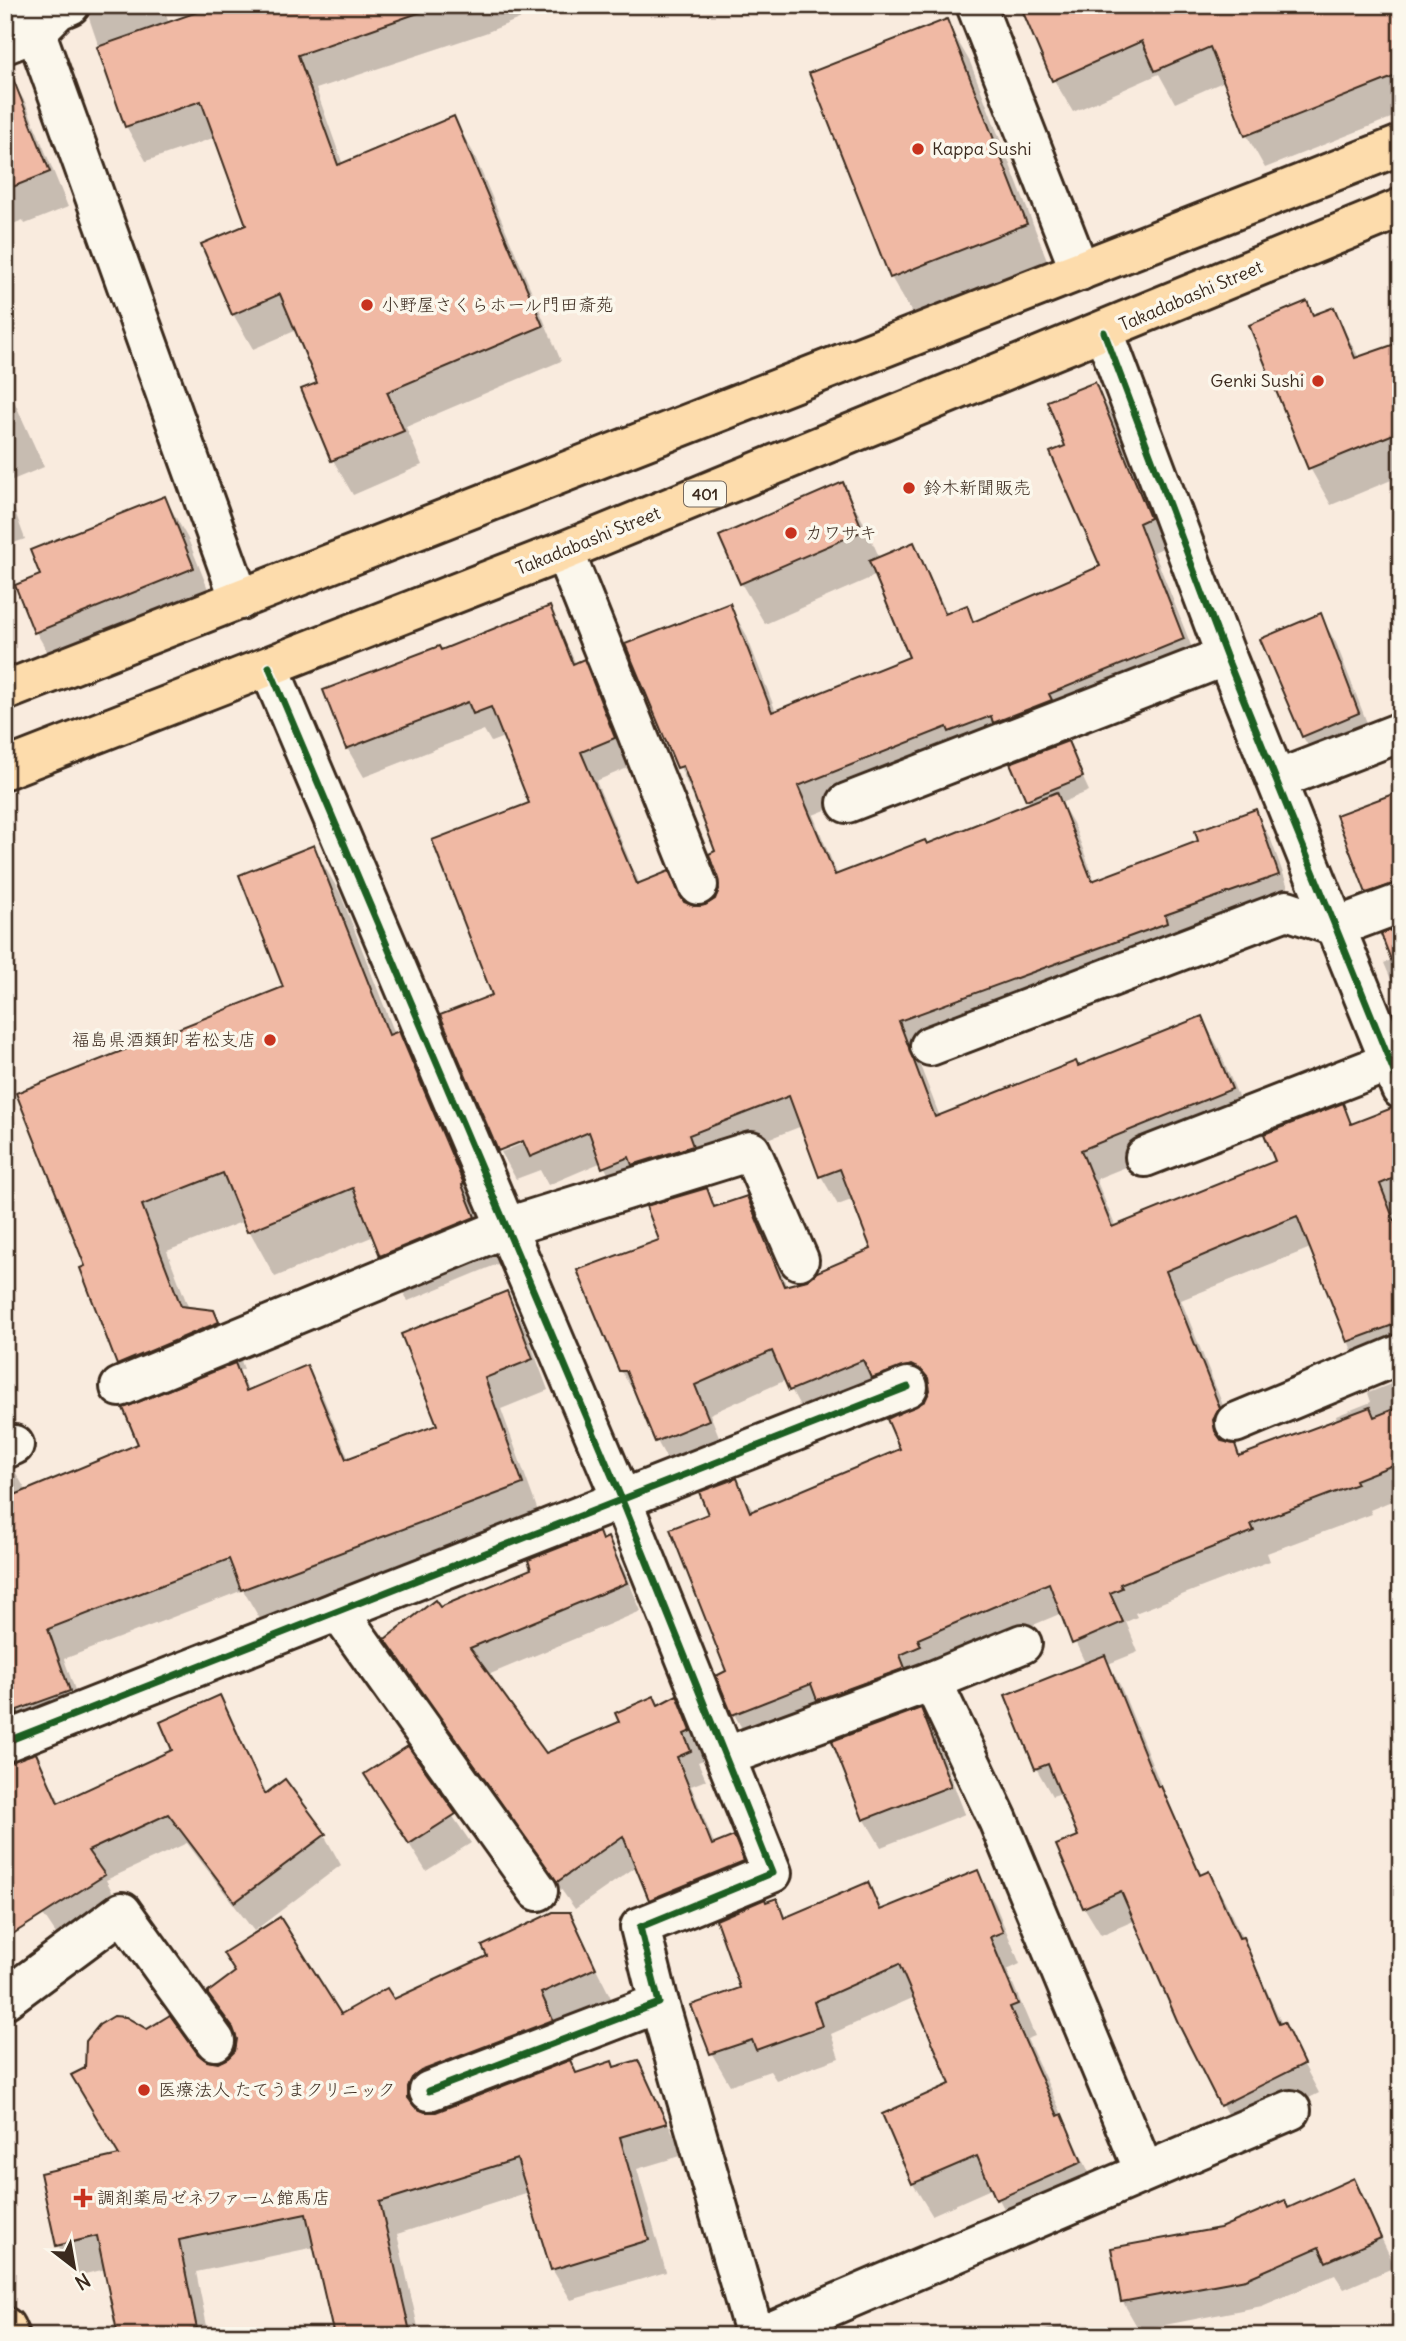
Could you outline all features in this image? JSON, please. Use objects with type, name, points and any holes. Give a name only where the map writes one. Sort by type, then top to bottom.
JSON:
[{"type":"highway","points":[[5,691],[1401,145]]},
{"type":"highway","name":"Takadabashi Street","points":[[5,769],[564,551],[1104,332],[1401,208]]},
{"type":"highway","points":[[5,2327],[9,2336]]},
{"type":"street","points":[[70,5],[22,27],[240,600]]},
{"type":"street","points":[[976,5],[1080,271]]},
{"type":"street","points":[[1104,332],[1226,656],[1395,1076],[1145,1157]]},
{"type":"street","points":[[564,551],[698,885]]},
{"type":"street","points":[[847,803],[1226,656]]},
{"type":"street","points":[[269,667],[622,1500],[772,1873],[640,1927],[659,2003],[755,2336]]},
{"type":"street","points":[[1276,780],[1401,732]]},
{"type":"street","points":[[930,1046],[1287,910],[1337,927],[1401,903]]},
{"type":"street","points":[[120,1387],[507,1227],[751,1151],[799,1260]]},
{"type":"street","points":[[1236,1423],[1401,1354]]},
{"type":"street","points":[[5,1742],[908,1387]]},
{"type":"street","points":[[338,1611],[538,1891]]},
{"type":"street","points":[[727,1756],[932,1681],[1022,1644]]},
{"type":"street","points":[[932,1681],[998,1820],[1144,2171]]},
{"type":"street","points":[[5,1999],[122,1912],[215,2041]]},
{"type":"street","points":[[429,2091],[659,2003]]},
{"type":"street","points":[[761,2336],[1291,2110]]},
{"type":"building","points":[[217,5],[420,5],[421,12],[298,55],[338,165],[454,116],[543,326],[387,392],[404,431],[331,461],[301,389],[317,383],[280,294],[232,315],[201,244],[246,225],[201,101],[125,127],[97,47]]},
{"type":"building","points":[[1020,5],[1401,5],[1401,74],[1245,136],[1210,47],[1155,71],[1142,41],[1052,81]]},
{"type":"building","name":"Kappa Sushi","points":[[947,19],[1027,224],[890,278],[809,73]]},
{"type":"building","points":[[8,66],[50,172],[5,190],[5,67]]},
{"type":"building","name":"Genki Sushi","points":[[1307,301],[1313,315],[1334,307],[1355,358],[1401,342],[1401,431],[1308,469],[1249,325]]},
{"type":"building","points":[[1095,382],[1150,518],[1139,523],[1184,639],[1049,694],[1052,700],[993,723],[991,716],[949,732],[947,727],[798,786],[835,875],[925,840],[927,844],[1057,792],[1092,881],[1198,841],[1195,831],[1256,809],[1279,875],[1165,915],[1167,923],[899,1021],[935,1117],[1076,1061],[1078,1066],[1202,1016],[1232,1089],[1081,1150],[1112,1227],[1275,1161],[1264,1134],[1343,1103],[1351,1124],[1392,1108],[1401,1110],[1401,1175],[1380,1184],[1401,1238],[1401,1322],[1347,1342],[1297,1216],[1166,1271],[1220,1408],[1213,1420],[1215,1431],[1222,1441],[1235,1444],[1239,1456],[1370,1407],[1374,1417],[1401,1406],[1401,1462],[1355,1480],[1357,1484],[1251,1524],[1254,1531],[1120,1584],[1122,1588],[1110,1593],[1123,1622],[1072,1644],[1049,1583],[918,1639],[921,1646],[900,1655],[905,1668],[817,1700],[811,1684],[732,1715],[716,1676],[726,1671],[670,1529],[708,1514],[699,1492],[737,1478],[750,1512],[900,1449],[887,1419],[925,1401],[930,1390],[928,1378],[921,1370],[911,1365],[871,1378],[863,1360],[789,1391],[772,1351],[695,1385],[709,1420],[655,1442],[626,1371],[619,1371],[577,1270],[659,1240],[646,1206],[707,1188],[714,1207],[747,1196],[784,1286],[807,1280],[817,1272],[871,1249],[840,1169],[819,1177],[789,1096],[689,1135],[693,1146],[632,1165],[629,1157],[602,1168],[589,1132],[530,1157],[523,1141],[498,1151],[440,1015],[492,995],[432,840],[529,803],[491,707],[473,714],[468,702],[346,749],[323,690],[439,646],[441,650],[550,606],[573,664],[584,659],[615,738],[581,752],[637,884],[669,871],[684,902],[694,906],[705,905],[715,899],[719,889],[709,854],[715,851],[683,766],[677,768],[625,644],[730,603],[772,712],[909,657],[869,561],[914,542],[945,614],[967,605],[973,622],[1100,566],[1050,452],[1065,446],[1047,401]]},
{"type":"building","name":"カワサキ","points":[[843,482],[863,531],[740,584],[719,536]]},
{"type":"building","points":[[165,496],[194,568],[34,633],[15,585],[40,575],[30,550]]},
{"type":"building","points":[[1321,613],[1359,713],[1302,737],[1260,639]]},
{"type":"building","points":[[1068,741],[1083,777],[1026,800],[1010,763]]},
{"type":"building","points":[[1401,791],[1401,882],[1366,893],[1336,815]]},
{"type":"building","name":"福島県酒類卸 若松支店","points":[[314,845],[389,1035],[399,1031],[464,1184],[462,1185],[475,1217],[380,1256],[353,1188],[247,1232],[223,1173],[142,1205],[181,1306],[214,1310],[219,1322],[117,1365],[80,1268],[85,1266],[16,1093],[283,987],[239,875]]},
{"type":"building","points":[[1401,926],[1401,974],[1397,975],[1381,934]]},
{"type":"building","points":[[507,1291],[533,1359],[485,1378],[523,1484],[241,1590],[229,1559],[48,1629],[70,1691],[17,1710],[18,1713],[5,1718],[5,1499],[138,1444],[123,1408],[235,1363],[246,1391],[307,1365],[346,1459],[437,1425],[401,1334]]},
{"type":"building","points":[[599,1532],[602,1540],[608,1537],[627,1583],[470,1648],[546,1753],[619,1722],[615,1713],[654,1696],[658,1705],[677,1695],[691,1731],[684,1734],[691,1751],[677,1757],[712,1845],[734,1836],[744,1861],[649,1900],[623,1836],[557,1882],[385,1639],[435,1600],[440,1607],[531,1569],[528,1560]]},
{"type":"building","points":[[1105,1655],[1158,1787],[1161,1786],[1200,1875],[1209,1871],[1239,1938],[1243,1937],[1279,2024],[1284,2022],[1304,2064],[1220,2106],[1179,2025],[1121,1891],[1083,1908],[1056,1845],[1078,1836],[1048,1764],[1035,1769],[1005,1695]]},
{"type":"building","points":[[220,1695],[265,1794],[285,1779],[326,1834],[235,1902],[168,1814],[88,1851],[105,1875],[5,1939],[5,1763],[36,1753],[58,1803],[172,1750],[160,1722]]},
{"type":"building","points":[[921,1708],[951,1786],[863,1820],[832,1741]]},
{"type":"building","points":[[408,1746],[456,1814],[409,1844],[364,1774]]},
{"type":"building","points":[[978,1870],[1003,1932],[990,1937],[1018,2004],[1010,2007],[1058,2116],[1062,2114],[1082,2162],[996,2200],[977,2156],[912,2184],[882,2114],[950,2084],[899,1964],[814,2002],[822,2026],[756,2050],[752,2040],[710,2054],[691,2005],[740,1988],[716,1920],[765,1899],[766,1902],[777,1898],[784,1918],[868,1882],[880,1910]]},
{"type":"building","points":[[553,1912],[570,1912],[596,1968],[541,1993],[553,2020],[421,2071],[412,2078],[408,2087],[408,2098],[416,2108],[425,2112],[436,2112],[570,2060],[576,2073],[612,2061],[614,2067],[638,2060],[667,2123],[620,2137],[649,2240],[551,2270],[517,2159],[380,2202],[411,2336],[334,2336],[306,2214],[179,2240],[197,2329],[167,2336],[118,2336],[97,2236],[56,2246],[40,2173],[119,2155],[71,2075],[85,2068],[86,2041],[99,2025],[114,2016],[126,2017],[147,2029],[170,2015],[198,2054],[207,2061],[218,2063],[235,2051],[237,2039],[233,2028],[207,1993],[235,1972],[223,1953],[280,1917],[341,2014],[387,1988],[394,1999],[487,1956],[482,1946]]},
{"type":"building","points":[[1354,2178],[1381,2238],[1326,2262],[1319,2247],[1246,2279],[1121,2302],[1111,2248],[1220,2228],[1285,2200],[1288,2208]]},
{"type":"cycle path","points":[[1104,332],[1226,656],[1401,1089]]},
{"type":"cycle path","points":[[269,667],[622,1500],[772,1873],[640,1927],[659,2003],[429,2091]]},
{"type":"cycle path","points":[[5,1742],[908,1387]]},
{"type":"place","name":"Kappa Sushi","points":[[918,149]]},
{"type":"place","name":"小野屋さくらホール門田斎苑","points":[[367,305]]},
{"type":"place","name":"Genki Sushi","points":[[1318,381]]},
{"type":"place","name":"鈴木新聞販売","points":[[909,488]]},
{"type":"place","name":"カワサキ","points":[[791,533]]},
{"type":"place","name":"福島県酒類卸 若松支店","points":[[270,1040]]},
{"type":"place","name":"医療法人 たてうまクリニック","points":[[144,2090]]},
{"type":"place","name":"調剤薬局ゼネファーム館馬店","points":[[83,2198]]}]
